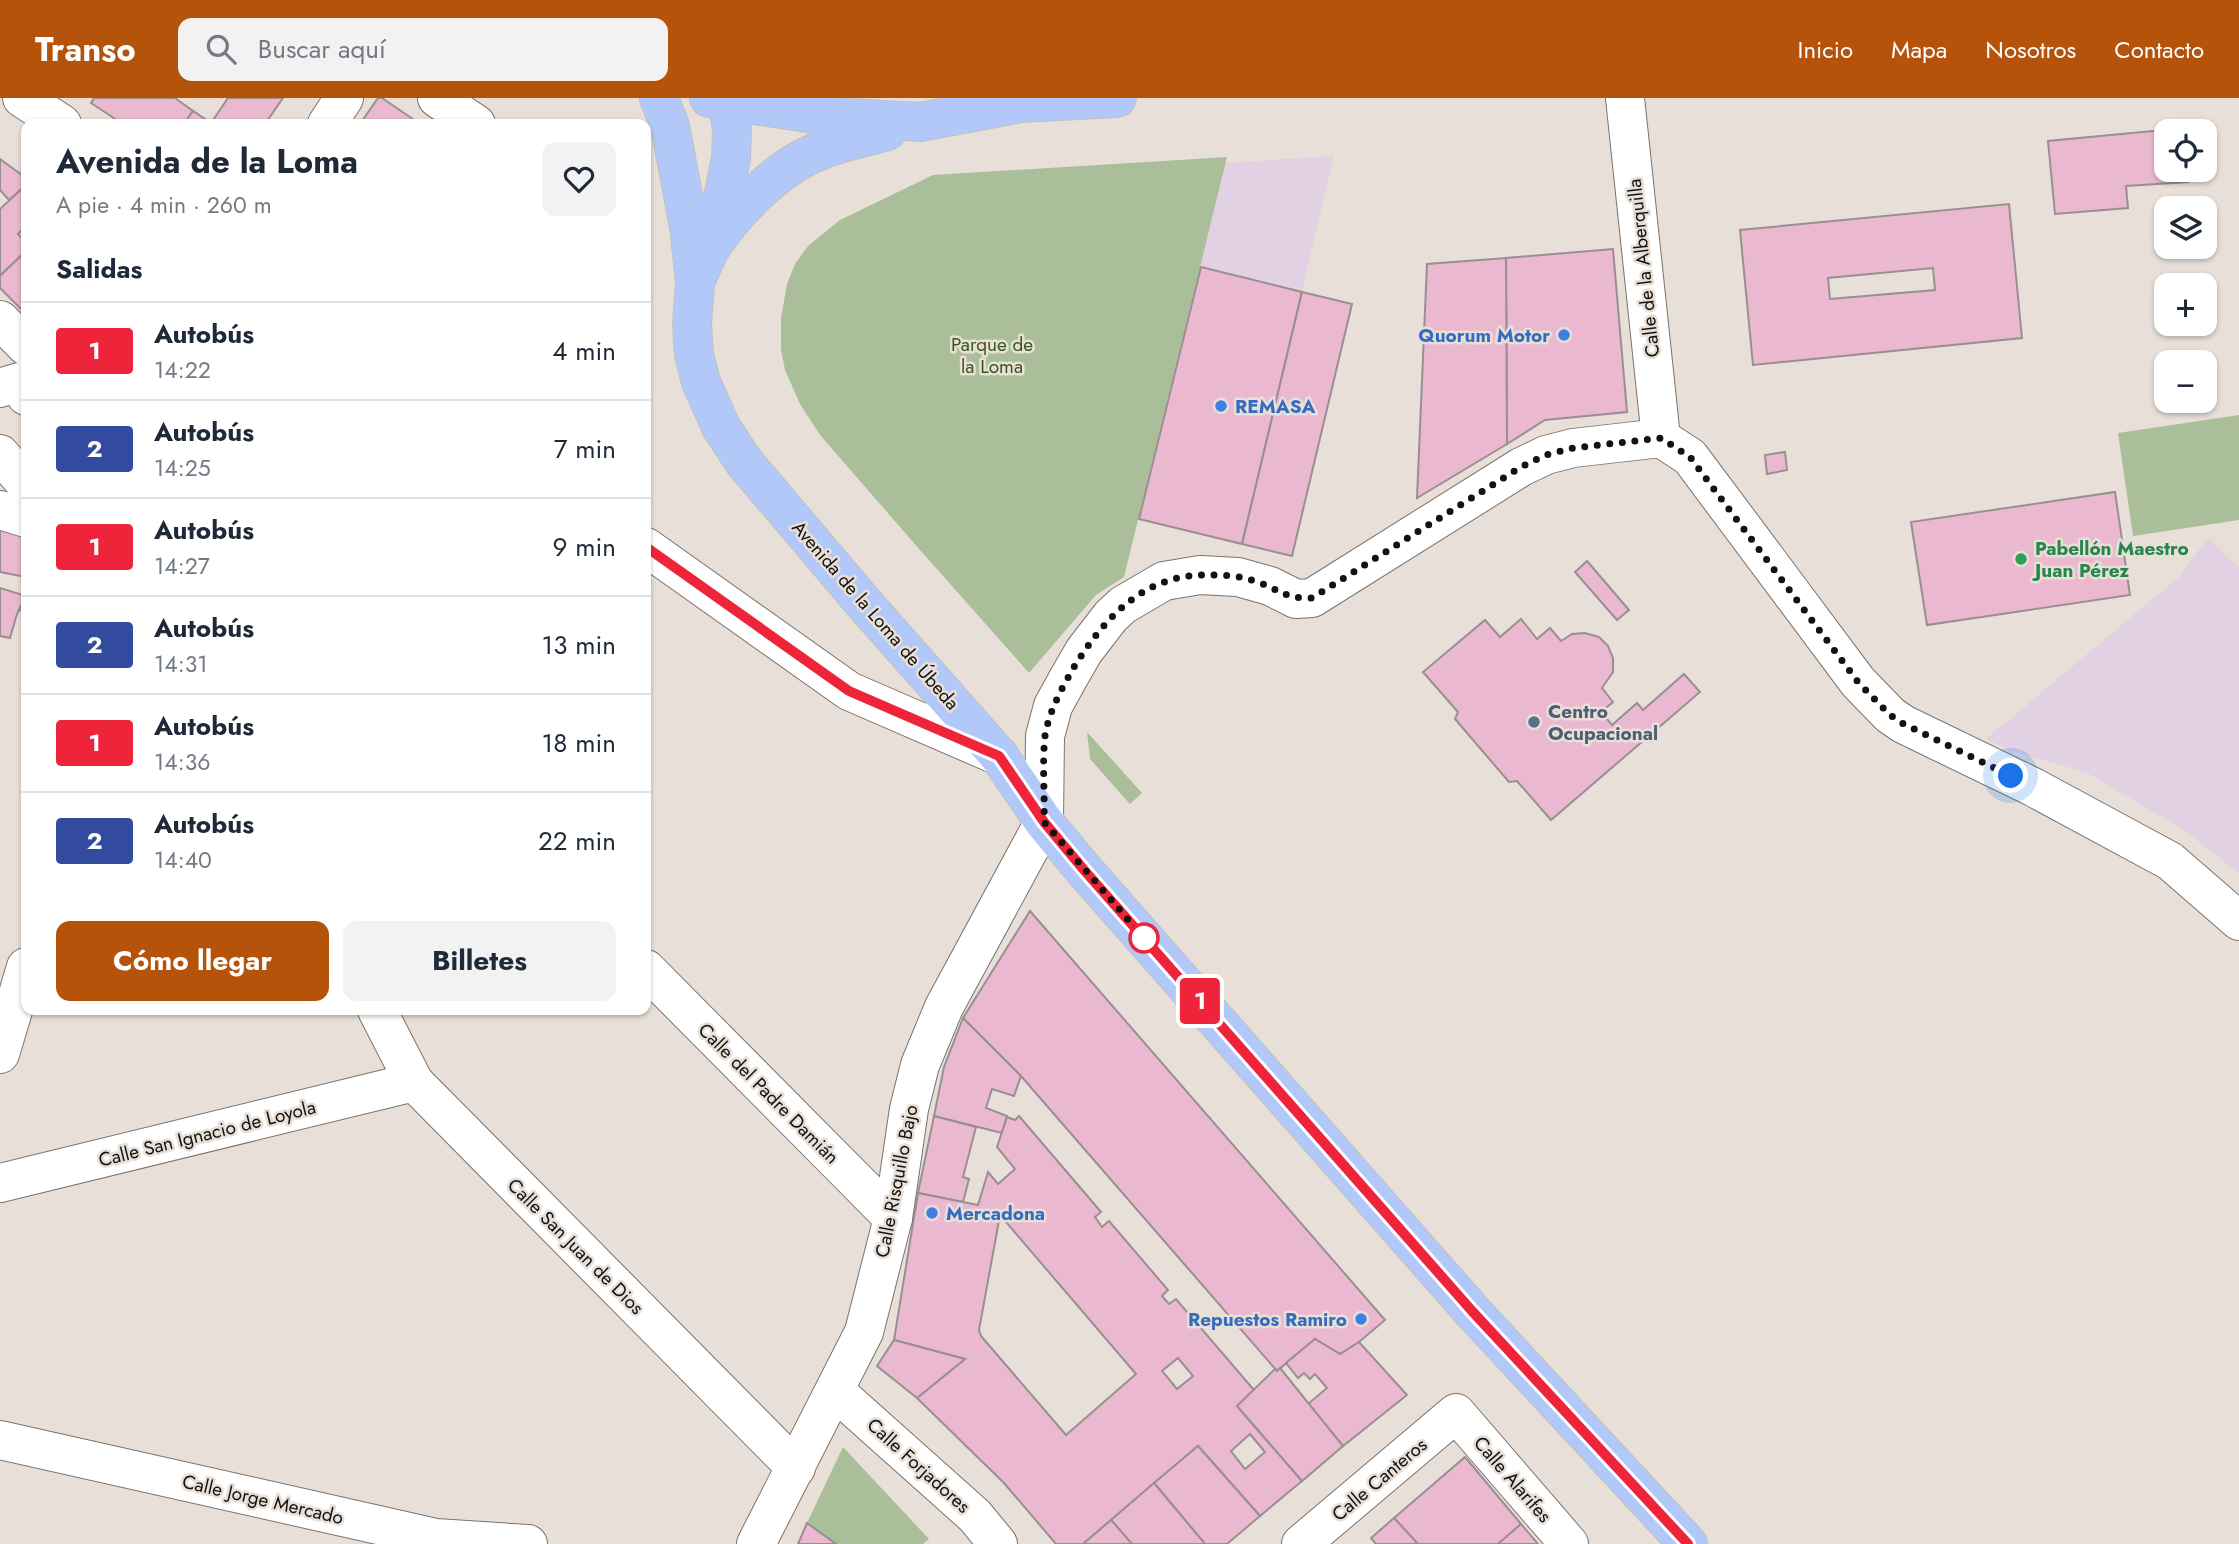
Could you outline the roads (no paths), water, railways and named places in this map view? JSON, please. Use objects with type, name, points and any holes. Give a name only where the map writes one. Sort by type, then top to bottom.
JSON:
[{"type":"main road","points":[[659,98],[670,126],[701,235]]},
{"type":"main road","points":[[701,235],[780,173],[806,156],[837,145],[1007,100],[1117,98]]},
{"type":"main road","points":[[701,235],[731,158],[732,130],[726,99],[833,117],[920,122]]},
{"type":"main road","name":"Avenida de la Loma de Úbeda","points":[[701,235],[692,324],[694,355],[701,382],[721,427],[744,462],[867,608],[999,756],[1044,822],[1084,870],[1472,1311],[1688,1544]]},
{"type":"street","points":[[22,98],[54,119]]},
{"type":"street","points":[[330,119],[344,98]]},
{"type":"street","points":[[437,98],[468,119]]},
{"type":"street","name":"Calle de la Alberquilla","points":[[1625,98],[1661,438]]},
{"type":"street","points":[[0,320],[21,341]]},
{"type":"street","points":[[0,388],[19,382],[21,386]]},
{"type":"street","points":[[0,411],[0,418]]},
{"type":"street","points":[[1044,822],[1045,736],[1053,706],[1098,632],[1123,605],[1137,596],[1164,581],[1210,575],[1245,578],[1296,599],[1312,598],[1531,461],[1573,448],[1661,438],[1690,457],[1858,682],[1890,715],[2033,787],[2170,861],[2239,921]]},
{"type":"street","points":[[0,454],[21,480]]},
{"type":"street","points":[[0,503],[21,489]]},
{"type":"street","points":[[0,510],[21,517]]},
{"type":"street","points":[[651,551],[849,691],[999,756]]},
{"type":"street","name":"Calle Risquillo Bajo","points":[[756,1544],[864,1332],[893,1218],[909,1108],[931,1035],[1044,822]]},
{"type":"street","name":"Calle del Padre Damián","points":[[651,974],[893,1218]]},
{"type":"street","points":[[0,1054],[21,984]]},
{"type":"street","name":"Calle San Juan de Dios","points":[[380,1015],[414,1082],[796,1468]]},
{"type":"street","name":"Calle San Ignacio de Loyola","points":[[0,1183],[414,1082]]},
{"type":"street","name":"Calle Forjadores","points":[[835,1391],[975,1516],[998,1544]]},
{"type":"street","name":"Calle Canteros","points":[[1301,1544],[1456,1413]]},
{"type":"street","name":"Calle Alarifes","points":[[1456,1413],[1569,1544]]},
{"type":"street","name":"Calle Jorge Mercado","points":[[0,1440],[436,1538],[528,1544]]},
{"type":"place","name":"Quorum Motor","points":[[1564,335]]},
{"type":"place","name":"REMASA","points":[[1221,406]]},
{"type":"place","name":"Pabellón Maestro Juan Pérez","points":[[2021,559]]},
{"type":"place","name":"Centro Ocupacional","points":[[1534,722]]},
{"type":"place","name":"Mercadona","points":[[932,1213]]},
{"type":"place","name":"Repuestos Ramiro","points":[[1361,1319]]},
{"type":"park label","name":"Parque de la Loma","points":[[992,355]]}]
